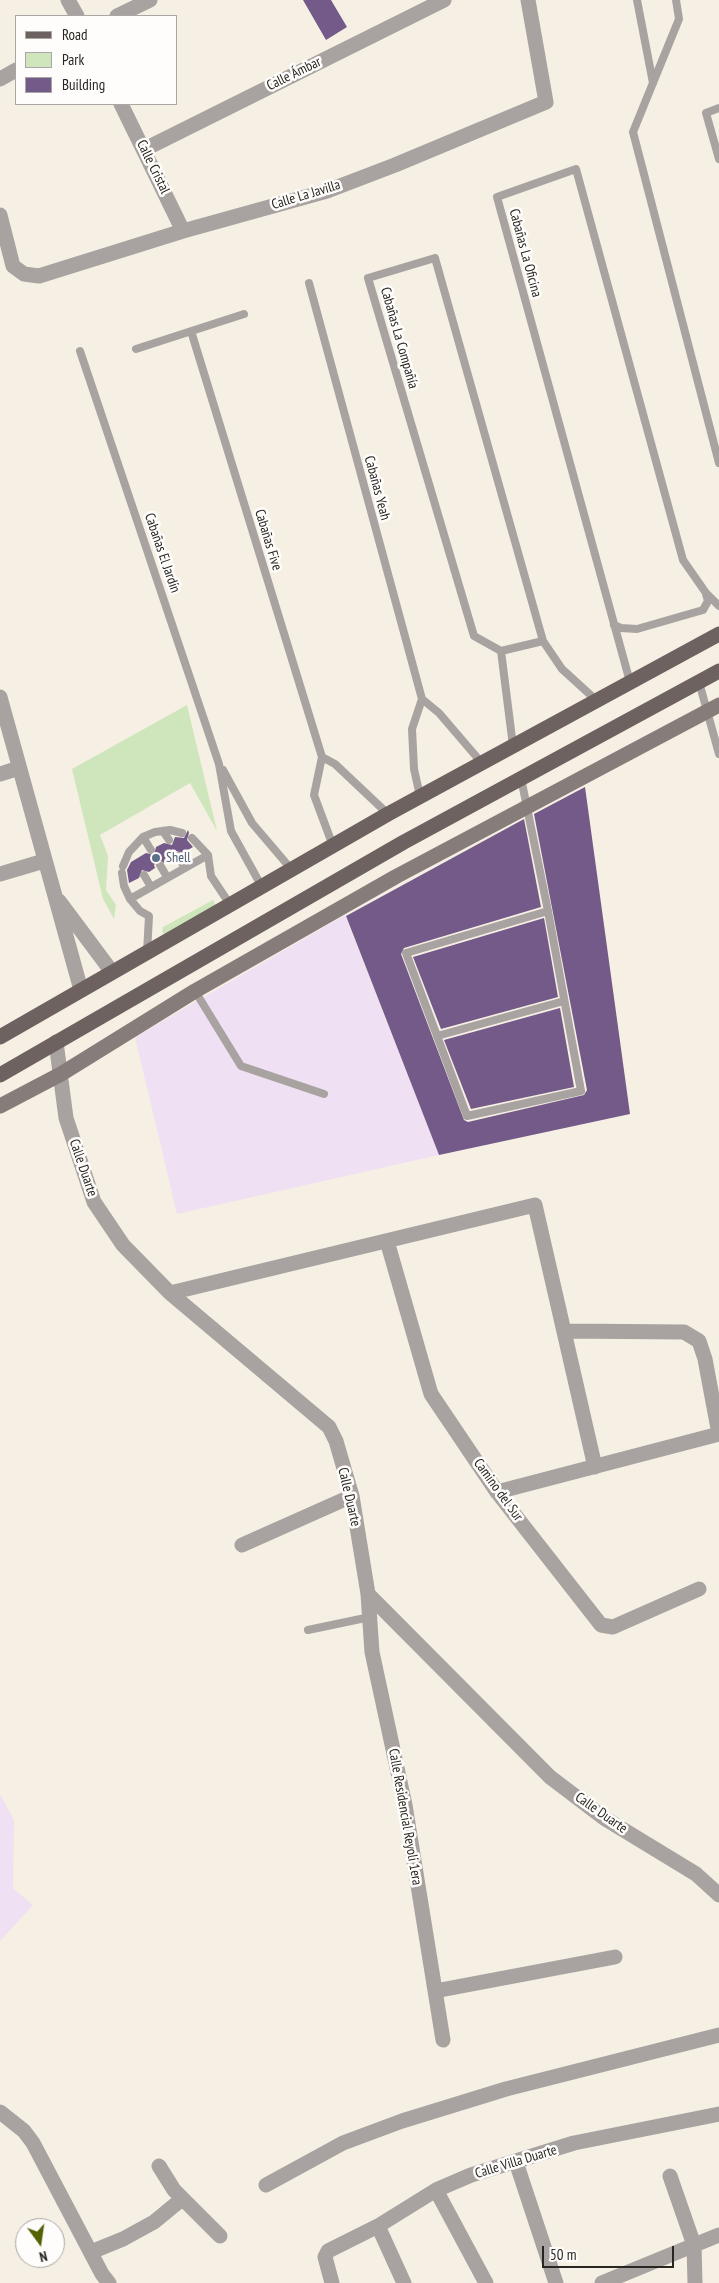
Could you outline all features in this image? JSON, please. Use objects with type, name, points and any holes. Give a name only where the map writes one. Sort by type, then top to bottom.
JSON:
[{"type":"main road","points":[[0,1037],[480,762],[719,634]]},
{"type":"main road","points":[[0,1075],[404,842],[719,671]]},
{"type":"street","points":[[68,0],[76,15]]},
{"type":"street","points":[[119,15],[150,0]]},
{"type":"street","name":"Calle Ámbar","points":[[145,149],[444,0]]},
{"type":"street","name":"Calle La Javilla","points":[[0,215],[13,266],[24,274],[39,276],[183,231],[327,191],[546,102],[528,0]]},
{"type":"street","points":[[0,79],[15,71]]},
{"type":"street","name":"Calle Cristal","points":[[122,105],[145,149],[183,231]]},
{"type":"street","points":[[0,697],[81,990]]},
{"type":"street","points":[[0,1106],[61,1074],[195,991],[397,876],[713,708]]},
{"type":"street","points":[[0,774],[19,768]]},
{"type":"street","points":[[0,874],[44,861]]},
{"type":"street","points":[[53,893],[112,972]]},
{"type":"street","name":"Calle Duarte","points":[[56,1042],[66,1118],[94,1202],[123,1245],[170,1293],[329,1427],[336,1441],[352,1496],[368,1594],[550,1777],[604,1818],[696,1874],[719,1896]]},
{"type":"street","points":[[170,1293],[535,1205],[595,1467]]},
{"type":"street","name":"Camino del Sur","points":[[387,1241],[431,1394],[497,1492],[601,1625],[606,1628],[613,1627],[699,1589]]},
{"type":"street","points":[[497,1492],[719,1434],[705,1359],[699,1341],[684,1332],[564,1331]]},
{"type":"street","points":[[242,1545],[352,1496]]},
{"type":"street","name":"Calle Residencial Reyoli 1era","points":[[368,1594],[372,1652],[405,1805],[443,2040]]},
{"type":"street","points":[[435,1991],[615,1957]]},
{"type":"street","points":[[266,2185],[343,2143],[402,2121],[506,2089],[719,2036]]},
{"type":"street","points":[[0,2112],[24,2131],[34,2143],[102,2274],[109,2283]]},
{"type":"street","name":"Calle Villa Duarte","points":[[332,2283],[325,2257],[328,2251],[378,2226],[436,2190],[471,2175],[574,2143],[719,2114]]},
{"type":"street","points":[[516,2162],[556,2283]]},
{"type":"street","points":[[159,2166],[182,2199],[220,2236]]},
{"type":"street","points":[[670,2176],[694,2245],[695,2283]]},
{"type":"street","points":[[436,2190],[486,2283]]},
{"type":"street","points":[[91,2252],[124,2239],[154,2222],[182,2199]]},
{"type":"street","points":[[378,2226],[404,2283]]},
{"type":"street","points":[[602,2283],[719,2235]]},
{"type":"lane","points":[[637,0],[653,83]]},
{"type":"lane","points":[[676,0],[679,19],[633,132],[719,463]]},
{"type":"lane","points":[[719,108],[706,113],[719,159]]},
{"type":"lane","name":"Cabañas La Oficina","points":[[630,682],[497,197],[576,169],[683,560],[706,593],[719,606]]},
{"type":"lane","name":"Cabañas La Compañía","points":[[501,651],[474,636],[368,278],[435,258],[543,641],[562,669],[596,700]]},
{"type":"lane","name":"Cabañas Yeah","points":[[309,283],[422,699]]},
{"type":"lane","points":[[136,349],[244,314]]},
{"type":"lane","name":"Cabañas Five","points":[[191,331],[322,756],[314,795],[333,846]]},
{"type":"lane","name":"Cabañas El Jardín","points":[[80,351],[219,764],[231,830],[262,888]]},
{"type":"lane","points":[[614,625],[621,628],[637,629],[703,610],[708,601],[706,593]]},
{"type":"lane","points":[[513,746],[501,651],[543,641]]},
{"type":"lane","points":[[699,682],[713,708],[719,754]]},
{"type":"lane","points":[[420,796],[414,769],[412,730],[422,699],[440,713],[480,762]]},
{"type":"lane","points":[[322,756],[335,764],[388,814]]},
{"type":"lane","name":"Cabañas El Jardín","points":[[219,764],[252,823],[292,870]]},
{"type":"lane","points":[[521,778],[548,912],[581,1091],[467,1116],[406,953],[548,912]]},
{"type":"lane","points":[[147,953],[149,916],[140,910],[130,899],[124,886],[123,869],[129,852],[143,837],[163,831],[182,833]]},
{"type":"lane","points":[[163,831],[169,840]]},
{"type":"lane","points":[[143,837],[151,850]]},
{"type":"lane","points":[[192,838],[208,855],[211,876],[231,906]]},
{"type":"lane","points":[[129,852],[134,860]]},
{"type":"lane","points":[[130,899],[208,855]]},
{"type":"lane","points":[[178,856],[184,868]]},
{"type":"lane","points":[[160,866],[167,877]]},
{"type":"lane","points":[[144,875],[150,887]]},
{"type":"lane","points":[[195,991],[241,1066],[324,1094]]},
{"type":"lane","points":[[437,1036],[564,1001]]},
{"type":"lane","points":[[308,1630],[370,1617]]},
{"type":"shaded area","points":[[345,915],[439,1155],[177,1214],[135,1037]]},
{"type":"shaded area","points":[[0,1794],[14,1820],[13,1888],[33,1905],[0,1941]]},
{"type":"green space","points":[[187,705],[217,831],[190,783],[100,835],[108,856],[106,890],[116,905],[114,919],[103,899],[72,769]]},
{"type":"green space","points":[[213,900],[216,906],[164,934],[162,932],[163,927]]},
{"type":"building","points":[[303,0],[331,0],[347,27],[326,40]]},
{"type":"building","points":[[585,787],[630,1114],[439,1155],[346,916],[524,819],[541,907],[404,948],[401,954],[464,1120],[468,1122],[584,1095],[587,1090],[534,814]]},
{"type":"building","name":"Shell","points":[[188,830],[187,840],[193,847],[183,853],[176,851],[173,854],[173,859],[165,863],[158,860],[154,865],[155,868],[149,872],[142,870],[139,878],[129,883],[127,870],[131,862],[146,853],[154,855],[156,847],[164,843],[172,845],[175,837],[184,838]]},
{"type":"building","points":[[544,918],[558,997],[441,1029],[413,957]]},
{"type":"building","points":[[560,1008],[574,1087],[471,1109],[444,1040]]},
{"type":"place","name":"Shell","points":[[156,858]]}]
